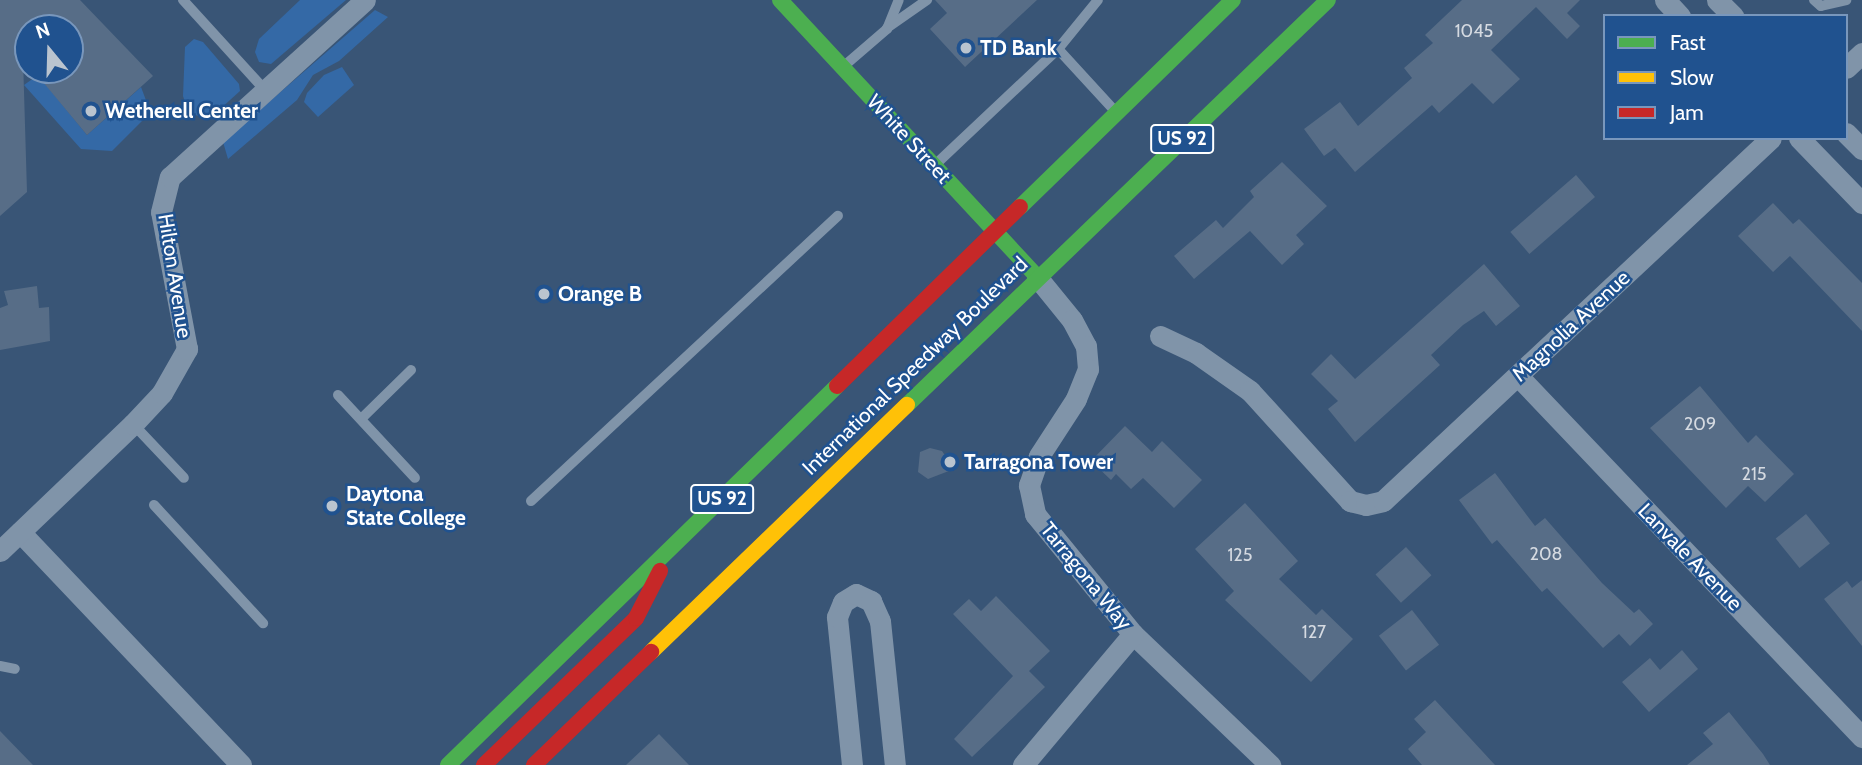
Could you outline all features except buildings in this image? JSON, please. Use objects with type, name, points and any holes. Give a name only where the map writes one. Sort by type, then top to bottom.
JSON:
[{"type":"main road","name":"White Street","points":[[780,0],[1037,277]]},
{"type":"main road","name":"International Speedway Boulevard","points":[[534,765],[1037,277],[1328,0]]},
{"type":"main road","name":"International Speedway Boulevard","points":[[448,765],[1228,2]]},
{"type":"main road","points":[[484,765],[636,618],[668,551]]},
{"type":"street","name":"Hilton Avenue","points":[[0,551],[162,393],[187,349],[161,212],[170,177],[365,0]]},
{"type":"street","points":[[1665,0],[1678,14]]},
{"type":"street","points":[[1717,0],[1730,14]]},
{"type":"street","points":[[1848,66],[1862,53]]},
{"type":"street","points":[[1848,135],[1862,149]]},
{"type":"street","name":"Magnolia Avenue","points":[[1160,336],[1196,353],[1250,391],[1350,501],[1366,505],[1384,501],[1770,140]]},
{"type":"street","points":[[1801,140],[1862,203]]},
{"type":"street","name":"Tarragona Way","points":[[1037,277],[1072,320],[1086,346],[1088,369],[1076,399],[1039,456],[1030,498],[1035,513],[1133,634],[1270,765]]},
{"type":"street","name":"Lanvale Avenue","points":[[1518,376],[1862,737]]},
{"type":"street","points":[[20,532],[242,765]]},
{"type":"street","points":[[852,765],[837,617],[843,602],[856,594],[871,601],[880,621],[895,765]]},
{"type":"street","points":[[1023,765],[1133,634]]},
{"type":"lane","points":[[183,0],[265,90]]},
{"type":"lane","points":[[887,29],[899,0]]},
{"type":"lane","points":[[842,67],[927,0]]},
{"type":"lane","points":[[934,165],[1058,49],[1098,0]]},
{"type":"lane","points":[[1814,0],[1821,6],[1846,0]]},
{"type":"lane","points":[[1058,49],[1117,113]]},
{"type":"lane","points":[[531,500],[838,216]]},
{"type":"lane","points":[[361,419],[411,370]]},
{"type":"lane","points":[[338,395],[415,478]]},
{"type":"lane","points":[[133,424],[184,478]]},
{"type":"lane","points":[[155,505],[263,622]]},
{"type":"lane","points":[[0,666],[15,669]]},
{"type":"shaded area","points":[[300,0],[346,0],[271,64],[259,62],[255,52],[259,39]]},
{"type":"shaded area","points":[[375,10],[388,17],[339,61],[313,75],[297,100],[228,159],[223,142]]},
{"type":"shaded area","points":[[194,39],[203,42],[239,84],[240,91],[208,120],[188,112],[183,96],[185,47]]},
{"type":"shaded area","points":[[342,67],[354,85],[318,117],[304,102],[307,93],[324,75]]},
{"type":"shaded area","points":[[45,84],[87,135],[141,87],[147,103],[143,120],[112,151],[81,149],[24,85]]},
{"type":"traffic: fast","points":[[780,0],[1037,277]]},
{"type":"traffic: fast","points":[[1020,207],[1233,0]]},
{"type":"traffic: fast","points":[[907,405],[1328,0]]},
{"type":"traffic: fast","points":[[448,765],[837,386]]},
{"type":"traffic: slow","points":[[651,652],[907,405]]},
{"type":"traffic: jam","points":[[837,386],[1020,207]]},
{"type":"traffic: jam","points":[[484,765],[636,618],[660,571]]},
{"type":"traffic: jam","points":[[534,765],[651,652]]},
{"type":"place","name":"TD Bank","points":[[966,48]]},
{"type":"place","name":"Wetherell Center","points":[[91,111]]},
{"type":"place","name":"Orange B","points":[[544,294]]},
{"type":"place","name":"Tarragona Tower","points":[[950,462]]},
{"type":"place","name":"Daytona State College","points":[[332,506]]}]
